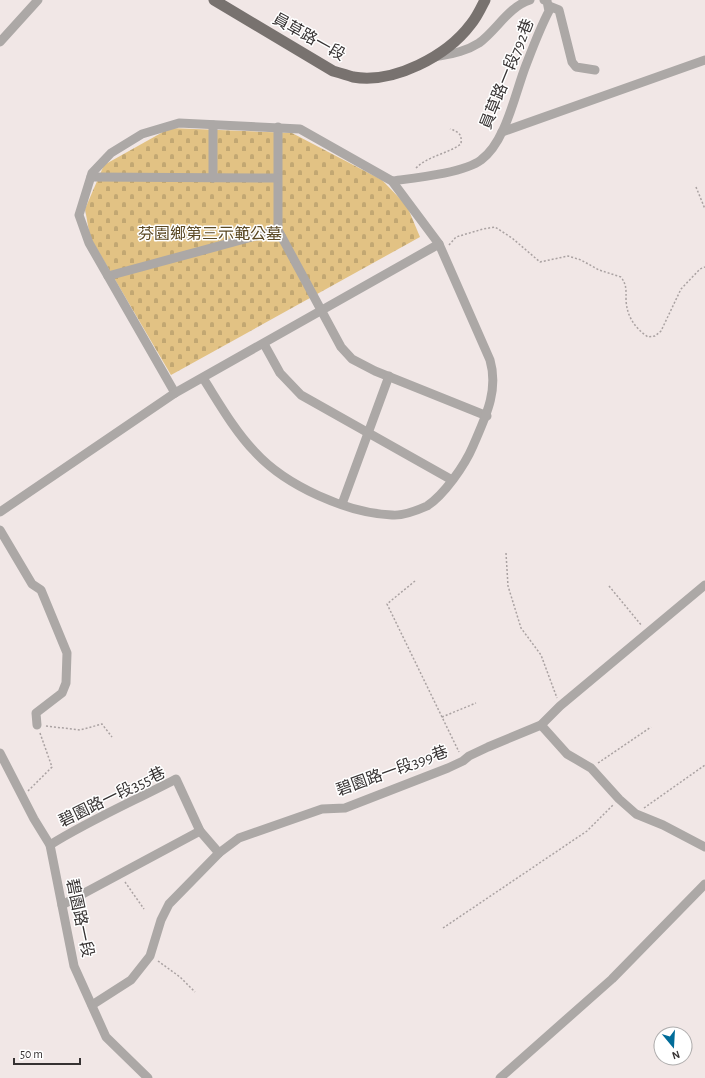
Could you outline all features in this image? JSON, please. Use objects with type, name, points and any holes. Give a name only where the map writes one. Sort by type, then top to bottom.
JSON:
[{"type":"main road","name":"員草路一段","points":[[214,0],[290,47],[333,71],[354,77],[389,76],[423,64],[443,51],[471,24],[485,0]]},
{"type":"street","points":[[0,42],[38,0]]},
{"type":"street","name":"員草路一段792巷","points":[[433,58],[461,52],[479,43],[519,4],[530,0]]},
{"type":"street","points":[[547,3],[559,10],[572,62],[576,68],[595,70]]},
{"type":"street","name":"員草路一段792巷","points":[[392,181],[462,168],[480,161],[489,152],[502,132],[526,64],[549,11],[547,3]]},
{"type":"street","points":[[502,132],[705,60]]},
{"type":"street","points":[[175,393],[89,243],[79,215],[90,177],[111,153],[142,134],[179,123],[300,129],[392,181],[440,247],[490,360],[494,374],[492,396],[486,416],[470,453],[452,480],[427,505],[394,516],[370,512],[342,504],[314,493],[286,478],[255,453],[233,424],[203,378]]},
{"type":"street","points":[[213,125],[213,178]]},
{"type":"street","points":[[278,127],[276,178],[278,230],[321,312],[346,353],[352,359],[389,376],[486,416]]},
{"type":"street","points":[[90,177],[276,178]]},
{"type":"street","points":[[108,276],[278,230]]},
{"type":"street","points":[[0,512],[175,393],[440,247]]},
{"type":"street","points":[[264,344],[280,374],[301,395],[452,480]]},
{"type":"street","points":[[342,504],[389,376]]},
{"type":"street","points":[[0,530],[32,584],[41,590],[67,653],[66,683],[62,693],[36,713],[36,725]]},
{"type":"street","name":"碧園路一段399巷","points":[[92,1005],[131,980],[150,956],[161,920],[169,904],[219,853],[239,838],[322,809],[345,808],[463,761],[469,756],[488,747],[541,725],[560,706],[705,585]]},
{"type":"street","points":[[541,725],[567,754],[591,768],[619,799],[636,814],[663,825],[705,847]]},
{"type":"street","name":"碧園路一段","points":[[0,753],[34,819],[50,845],[74,966],[106,1037],[148,1078]]},
{"type":"street","name":"碧園路一段355巷","points":[[50,845],[85,823],[107,815],[176,779],[200,831],[219,853]]},
{"type":"street","points":[[62,905],[200,831]]},
{"type":"street","points":[[500,1078],[612,978],[705,884]]},
{"type":"path","points":[[416,168],[422,163],[454,149],[461,144],[462,137],[459,132],[450,129]]},
{"type":"path","points":[[696,186],[705,209]]},
{"type":"path","points":[[440,247],[456,238],[483,229],[495,227],[512,238],[540,262],[568,256],[581,260],[599,270],[621,277],[626,287],[626,302],[632,324],[648,337],[654,336],[661,332],[681,289],[700,269],[705,266]]},
{"type":"path","points":[[506,553],[508,586],[521,628],[541,655],[560,706]]},
{"type":"path","points":[[415,581],[387,604],[463,761]]},
{"type":"path","points":[[609,586],[648,633]]},
{"type":"path","points":[[442,717],[476,703]]},
{"type":"path","points":[[23,796],[52,767],[36,725],[80,730],[102,724],[112,737]]},
{"type":"path","points":[[591,768],[651,727]]},
{"type":"path","points":[[636,814],[705,765]]},
{"type":"path","points":[[443,928],[587,831],[619,799]]},
{"type":"path","points":[[119,874],[144,909]]},
{"type":"path","points":[[150,956],[180,977],[195,992]]},
{"type":"green space","name":"芬園鄉第三示範公墓","points":[[170,128],[292,133],[382,180],[407,206],[420,237],[171,375],[90,237],[85,209],[104,165]]}]
